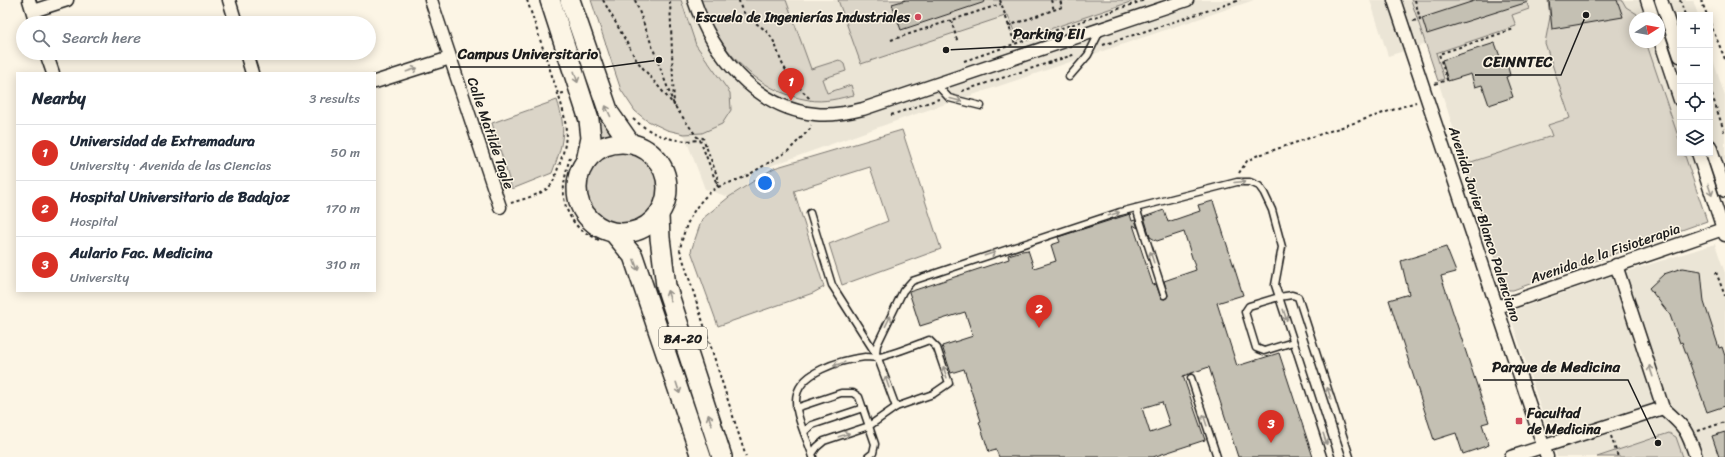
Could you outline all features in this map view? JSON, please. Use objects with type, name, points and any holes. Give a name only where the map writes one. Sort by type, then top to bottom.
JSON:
[{"type":"highway","name":"BA-20","points":[[550,0],[589,120],[591,138],[586,161]]},
{"type":"highway","points":[[570,0],[609,113],[630,143]]},
{"type":"highway","name":"BA-20","points":[[618,143],[630,143],[638,145],[649,152],[660,163],[665,171],[668,187],[667,196],[659,216],[649,225],[641,230],[630,233],[614,233],[598,227],[589,219],[579,203],[577,184],[581,169],[586,161],[595,152],[606,146],[618,143]]},
{"type":"highway","name":"BA-20","points":[[659,216],[666,286],[722,457]]},
{"type":"highway","name":"BA-20","points":[[614,233],[633,256],[701,457]]},
{"type":"street","points":[[33,11],[67,0]]},
{"type":"street","points":[[229,0],[234,16]]},
{"type":"street","name":"Calle Matilde Tagle","points":[[431,0],[500,207]]},
{"type":"street","points":[[694,0],[712,38],[723,57],[735,72],[749,85],[776,102],[794,110],[813,114],[839,114],[863,109],[1187,0]]},
{"type":"street","name":"Avenida Javier Blanco Palenciano","points":[[1394,0],[1545,452]]},
{"type":"street","points":[[1647,0],[1651,12]]},
{"type":"street","points":[[1661,0],[1677,48]]},
{"type":"street","points":[[1663,48],[1677,91]]},
{"type":"street","points":[[376,82],[450,58]]},
{"type":"street","points":[[48,60],[53,72]]},
{"type":"street","points":[[248,60],[252,72]]},
{"type":"street","points":[[1713,155],[1725,191]]},
{"type":"street","points":[[1699,156],[1724,232]]},
{"type":"street","name":"Avenida de la Fisioterapia","points":[[1497,307],[1616,265],[1724,232]]},
{"type":"street","points":[[1616,265],[1663,408],[1682,424],[1688,434],[1696,457]]},
{"type":"street","points":[[1511,457],[1545,452],[1607,426],[1663,408]]},
{"type":"lane","points":[[1069,77],[1088,55],[1101,29]]},
{"type":"lane","points":[[936,84],[949,98],[981,106]]},
{"type":"lane","points":[[896,407],[876,353],[879,339],[903,291],[912,281],[1136,208],[1237,182],[1250,182],[1259,186],[1272,210],[1282,247],[1275,285],[1331,457]]},
{"type":"lane","points":[[1136,208],[1164,294]]},
{"type":"lane","points":[[810,213],[832,285],[878,357]]},
{"type":"lane","points":[[1293,342],[1264,351],[1256,348],[1245,312],[1249,306],[1279,296],[1292,295],[1298,297],[1350,457]]},
{"type":"lane","points":[[929,340],[937,348],[949,383],[933,394],[896,407],[869,426],[824,441],[817,447],[812,455],[796,408],[797,392],[804,380],[824,369],[851,360],[865,357],[878,357],[929,340]]},
{"type":"lane","points":[[1191,378],[1217,457]]},
{"type":"lane","points":[[796,408],[847,392],[853,393],[859,397],[874,444],[872,453],[868,457]]},
{"type":"lane","points":[[804,432],[812,425],[863,408]]},
{"type":"path","points":[[603,0],[637,61],[674,105],[697,137],[703,138],[719,181],[716,183]]},
{"type":"path","points":[[635,0],[674,105]]},
{"type":"path","points":[[670,0],[674,105]]},
{"type":"path","points":[[739,0],[740,7],[746,16],[767,32],[775,42],[781,63],[809,98],[813,114],[810,129],[788,151],[745,177],[718,187],[708,193],[697,207],[682,236],[680,250],[746,457]]},
{"type":"path","points":[[1000,0],[1015,44]]},
{"type":"path","points":[[1051,0],[1054,10]]},
{"type":"path","points":[[1008,26],[1062,7],[1060,0]]},
{"type":"path","points":[[964,61],[1145,0]]},
{"type":"path","points":[[891,115],[1240,0]]},
{"type":"path","points":[[1403,25],[1420,18],[1416,0]]},
{"type":"path","points":[[1680,0],[1684,12]]},
{"type":"path","points":[[1700,0],[1706,12]]},
{"type":"path","points":[[891,40],[1001,4]]},
{"type":"path","points":[[951,20],[958,43]]},
{"type":"path","points":[[1424,88],[1447,80],[1439,54],[1514,29]]},
{"type":"path","points":[[1713,30],[1725,59]]},
{"type":"path","points":[[500,207],[542,192],[551,185],[564,153],[567,129],[565,116],[558,94]]},
{"type":"path","points":[[1713,98],[1725,134]]},
{"type":"path","points":[[1239,173],[1247,161],[1256,156],[1416,102]]},
{"type":"path","points":[[628,115],[644,128],[663,137],[683,142],[700,140],[718,187]]},
{"type":"path","points":[[1716,272],[1725,294]]},
{"type":"path","points":[[1688,434],[1725,422]]},
{"type":"path","points":[[1607,426],[1618,457]]},
{"type":"shaded area","points":[[591,0],[1254,0],[907,117],[773,165],[729,197],[705,189],[684,134],[667,130],[646,120],[635,111],[621,90]]},
{"type":"shaded area","points":[[591,0],[681,0],[696,45],[730,93],[731,110],[722,124],[702,133],[684,134],[667,130],[646,120],[635,111],[621,90]]},
{"type":"shaded area","points":[[701,0],[786,0],[811,69],[839,60],[844,64],[846,71],[822,79],[827,93],[851,85],[854,95],[832,100],[815,101],[790,95],[772,88],[756,78],[729,51],[708,18]]},
{"type":"shaded area","points":[[838,0],[1136,0],[1017,40],[1008,15],[861,64]]},
{"type":"shaded area","points":[[1370,0],[1693,0],[1697,12],[1677,12],[1677,156],[1713,156],[1713,60],[1725,96],[1725,160],[1690,172],[1707,221],[1513,290],[1508,290],[1505,288],[1426,44],[1388,56]]},
{"type":"shaded area","points":[[1411,0],[1526,0],[1529,9],[1512,15],[1516,26],[1436,53],[1444,79],[1438,81]]},
{"type":"shaded area","points":[[1548,0],[1622,0],[1626,7],[1634,12],[1629,12],[1629,48],[1648,48],[1677,133],[1677,156],[1685,156],[1707,221],[1513,290],[1508,290],[1505,288],[1466,168],[1468,163],[1552,136],[1548,125],[1570,118],[1545,43],[1550,17]]},
{"type":"shaded area","points":[[557,100],[563,129],[559,154],[552,173],[512,189],[492,123]]},
{"type":"shaded area","points":[[599,105],[603,121],[612,136],[599,141],[593,107]]},
{"type":"shaded area","points":[[902,130],[941,249],[842,285],[829,244],[888,221],[870,167],[794,191],[824,287],[813,293],[718,326],[691,251],[702,219],[729,197],[774,168]]},
{"type":"shaded area","points":[[622,151],[636,154],[649,162],[657,175],[660,189],[657,203],[649,216],[636,224],[622,227],[608,224],[595,216],[587,203],[584,189],[587,175],[595,162],[608,154]]},
{"type":"shaded area","points":[[1715,244],[1725,273],[1725,457],[1557,457],[1510,315],[1512,311],[1609,277]]},
{"type":"shaded area","points":[[1669,433],[1676,437],[1683,457],[1597,457]]},
{"type":"building","name":"Escuela de Ingenierías Industriales","points":[[906,0],[984,0],[985,2],[901,30],[892,4]]},
{"type":"building","points":[[1477,0],[1527,0],[1528,2],[1427,34],[1422,18]]},
{"type":"building","points":[[1549,0],[1617,0],[1623,17],[1552,29]]},
{"type":"building","points":[[1495,43],[1503,65],[1507,64],[1510,75],[1506,77],[1513,97],[1489,105],[1482,85],[1475,87],[1471,74],[1448,81],[1442,60]]},
{"type":"building","points":[[1213,201],[1243,295],[1217,303],[1237,366],[1279,353],[1313,457],[1238,457],[1209,367],[1183,376],[1205,440],[1153,457],[999,457],[996,450],[989,452],[979,422],[981,421],[964,369],[951,373],[942,346],[973,336],[965,312],[920,326],[909,292],[1009,259],[1008,255],[1022,251],[1028,250],[1034,268],[1056,261],[1051,245],[1060,242],[1058,237],[1130,214],[1132,221],[1135,220],[1138,228],[1133,225],[1153,285],[1156,284],[1161,298],[1165,299],[1168,296],[1164,281],[1196,270],[1184,232],[1157,241],[1150,237],[1144,217],[1164,210],[1168,222],[1200,211],[1198,205]],"holes":[[[1162,402],[1170,426],[1150,433],[1142,408]]]},
{"type":"building","points":[[1446,247],[1456,272],[1441,276],[1489,422],[1482,424],[1489,445],[1463,454],[1456,433],[1434,440],[1389,300],[1409,294],[1401,261]]},
{"type":"building","points":[[1682,268],[1701,271],[1704,302],[1719,348],[1722,347],[1725,356],[1725,406],[1707,412],[1682,342],[1680,343],[1670,315],[1649,288],[1664,274]]},
{"type":"building","points":[[1725,432],[1725,457],[1719,457],[1712,436]]},
{"type":"place","name":"CEINNTEC","points":[[1586,15]]},
{"type":"place","name":"Escuela de Ingenierías Industriales","points":[[918,17]]},
{"type":"place","name":"Parking EII","points":[[946,50]]},
{"type":"place","name":"Campus Universitario","points":[[659,60]]},
{"type":"place","name":"Universidad de Extremadura","points":[[791,101]]},
{"type":"place","name":"Hospital Universitario de Badajoz","points":[[1039,328]]},
{"type":"place","name":"Facultad de Medicina","points":[[1519,421]]},
{"type":"place","name":"Aulario Fac. Medicina","points":[[1271,443]]},
{"type":"place","name":"Parque de Medicina","points":[[1658,443]]}]
